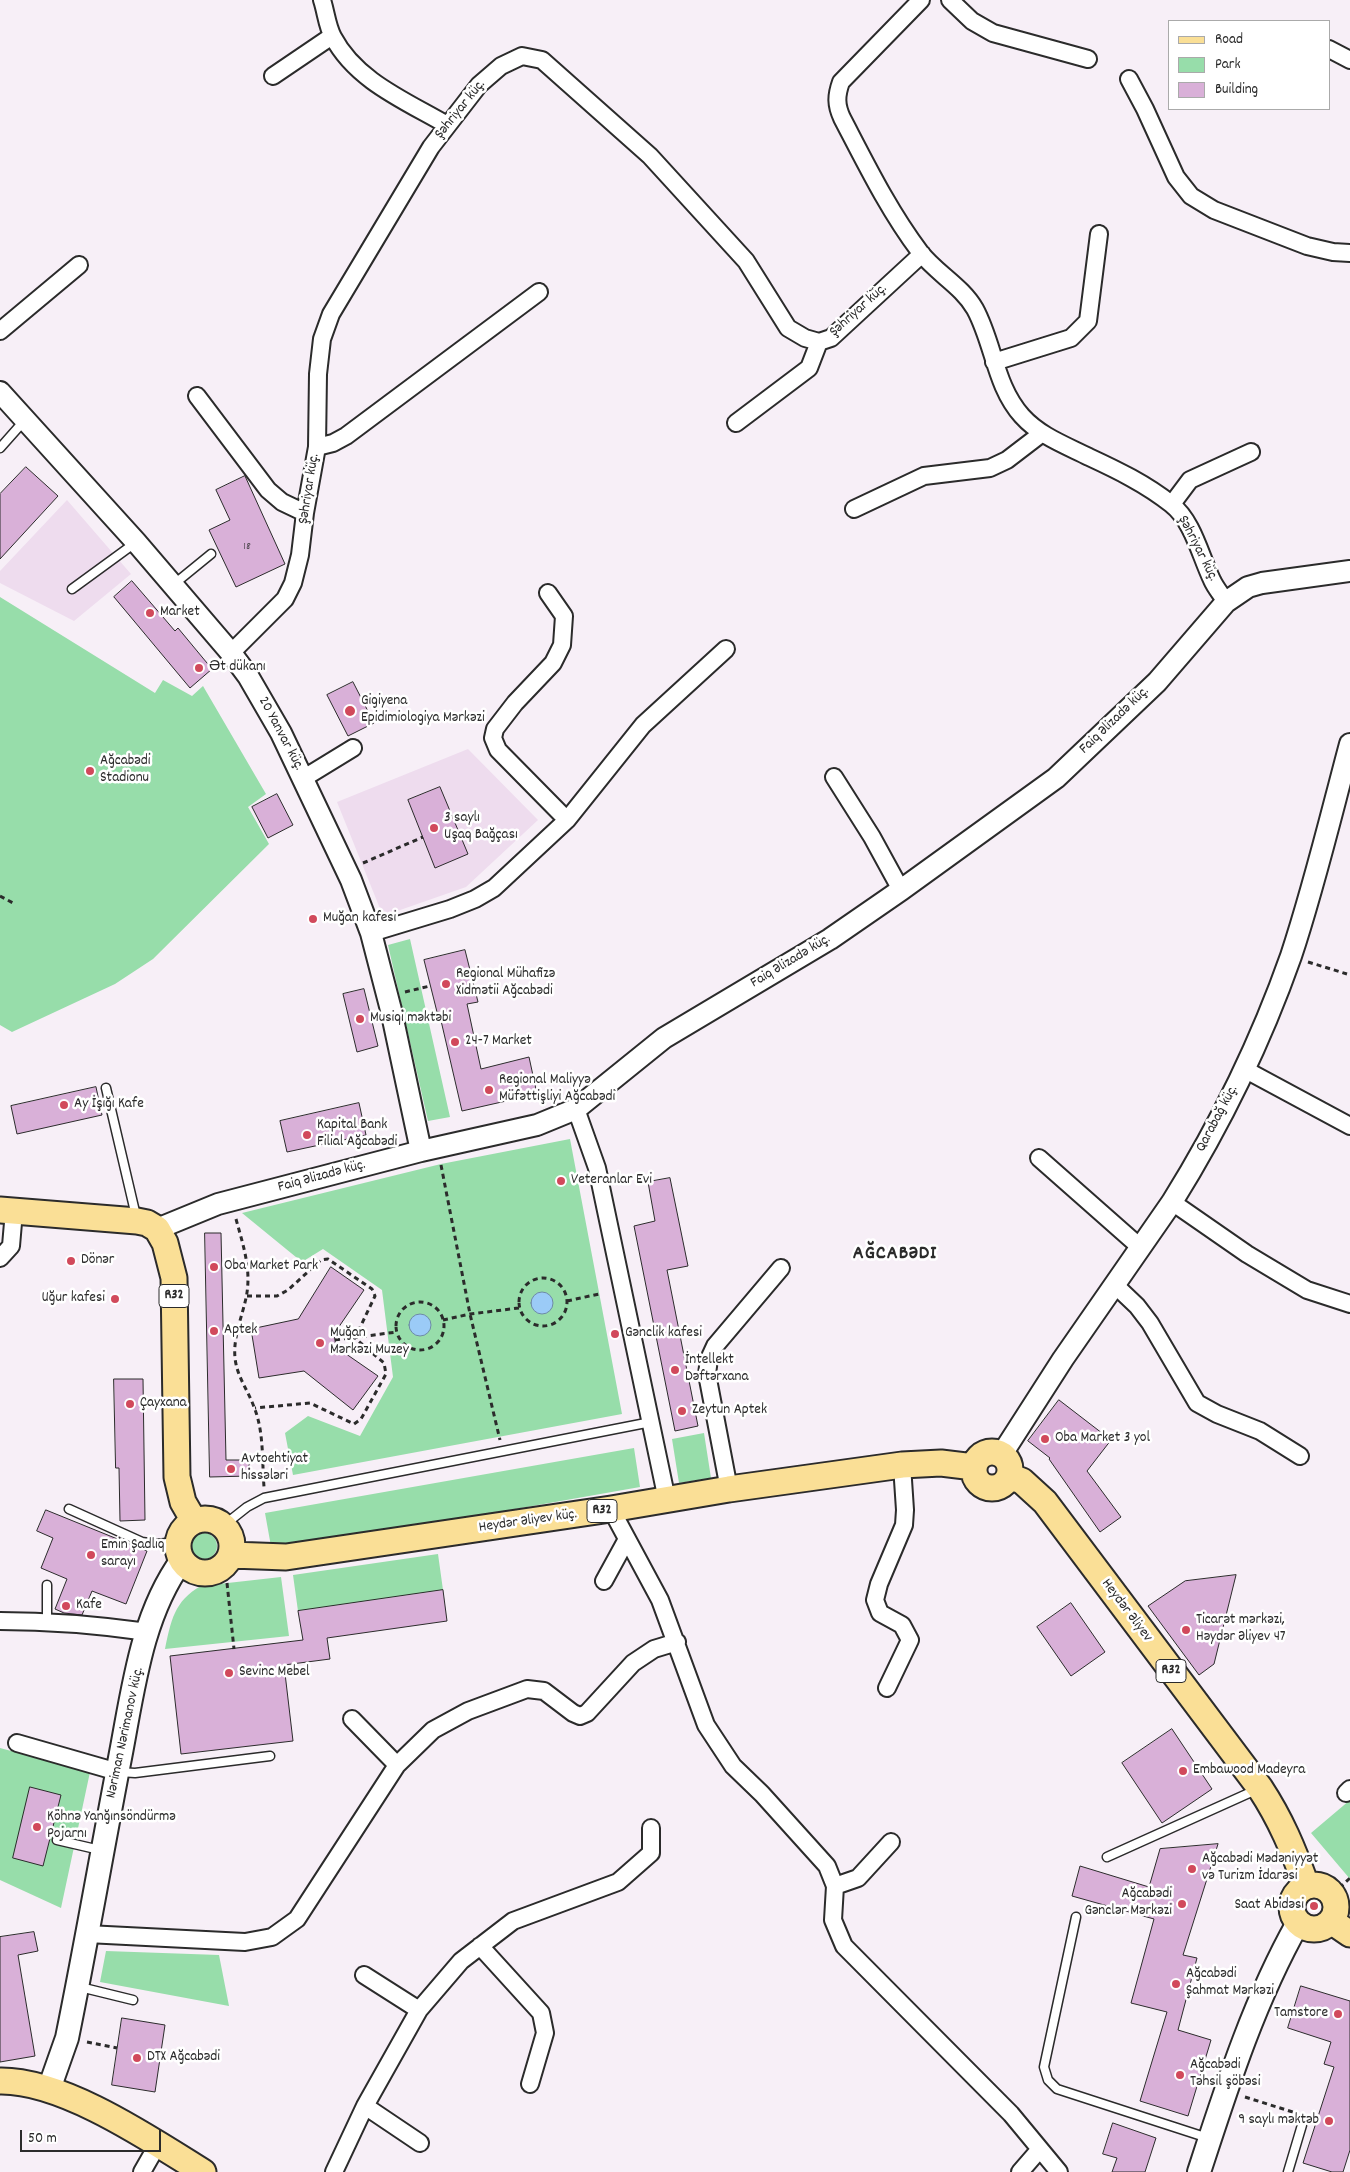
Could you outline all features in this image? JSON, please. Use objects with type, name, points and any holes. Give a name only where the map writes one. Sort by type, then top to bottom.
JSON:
[{"type":"main road","name":"Faiq Əlizadə küç.","points":[[7,1210],[147,1225]]},
{"type":"main road","name":"R32","points":[[147,1225],[165,1243],[174,1278],[177,1477],[183,1502],[194,1521]]},
{"type":"main road","name":"Heydər Əliyev küç.","points":[[231,1555],[286,1557],[612,1509],[729,1489],[902,1465],[942,1464],[974,1467],[974,1473],[980,1484],[990,1488],[1002,1485],[1006,1465]]},
{"type":"main road","name":"Heydər Əliyev","points":[[1006,1465],[1045,1502],[1260,1788],[1281,1821],[1289,1838],[1306,1886]]},
{"type":"main road","points":[[209,1519],[223,1526],[230,1536],[231,1555],[220,1569],[203,1573],[187,1567],[180,1551],[186,1526],[194,1521],[209,1519]]},
{"type":"main road","name":"Nəriman Nərimanov küç.","points":[[50,2089],[67,2038],[78,1987],[102,1851],[148,1632],[158,1600],[180,1551]]},
{"type":"main road","points":[[1306,1886],[1341,1886],[1337,1908],[1341,1928],[1319,1929],[1304,1927],[1298,1923],[1292,1909],[1292,1902],[1300,1889],[1306,1886]]},
{"type":"main road","points":[[1199,2172],[1226,2091],[1263,1992],[1298,1923]]},
{"type":"main road","points":[[0,2081],[35,2085],[50,2089],[93,2109],[158,2144],[203,2172]]},
{"type":"street","points":[[322,0],[332,36],[348,58],[367,78],[447,125]]},
{"type":"street","name":"Şəhriyar küç.","points":[[922,0],[840,82],[837,94],[837,108],[842,118],[894,215],[922,254],[951,281],[974,308],[985,331],[994,362],[1008,397],[1022,416],[1041,434],[1122,472],[1172,504],[1186,520],[1213,582],[1226,602]]},
{"type":"street","points":[[950,0],[972,21],[993,33],[1088,59]]},
{"type":"street","points":[[274,76],[332,36]]},
{"type":"street","points":[[1330,50],[1350,60]]},
{"type":"street","name":"Şəhriyar küç.","points":[[231,653],[285,600],[293,583],[300,555],[305,513],[317,447],[318,374],[322,339],[331,314],[410,180],[447,125],[478,85],[501,66],[522,56],[542,60],[650,156],[740,254],[788,328],[805,338],[819,342],[831,338],[922,254]]},
{"type":"street","points":[[1129,79],[1146,109],[1176,177],[1191,196],[1214,210],[1306,246],[1333,252],[1350,253]]},
{"type":"street","points":[[994,362],[1071,338],[1088,321],[1099,234]]},
{"type":"street","points":[[0,331],[79,265]]},
{"type":"street","points":[[317,447],[333,443],[346,436],[539,292]]},
{"type":"street","points":[[736,423],[809,368],[819,342]]},
{"type":"street","name":"20 Yanvar küç.","points":[[0,392],[173,585],[231,653],[260,696],[304,778],[346,870],[371,933],[387,996],[421,1151]]},
{"type":"street","points":[[197,396],[268,490],[282,502],[305,513]]},
{"type":"street","points":[[854,508],[924,476],[990,468],[1007,460],[1041,434]]},
{"type":"street","points":[[1172,504],[1190,480],[1251,452]]},
{"type":"street","name":"Faiq Əlizadə küç.","points":[[147,1225],[189,1215],[231,1200],[421,1151],[537,1126],[576,1108],[664,1038],[830,939],[1056,778],[1157,682],[1226,602],[1248,587],[1262,582],[1350,571]]},
{"type":"street","points":[[548,593],[564,616],[562,645],[553,663],[495,729],[493,738],[498,750],[567,820]]},
{"type":"street","points":[[371,933],[475,900],[494,888],[567,820],[643,725],[726,648]]},
{"type":"street","name":"Qarabağ küç.","points":[[1006,1465],[1063,1359],[1116,1286],[1172,1202],[1244,1069],[1290,957],[1308,901],[1350,744]]},
{"type":"street","points":[[304,778],[353,748]]},
{"type":"street","points":[[834,777],[872,837],[901,890]]},
{"type":"street","points":[[1244,1069],[1350,1126]]},
{"type":"street","points":[[576,1108],[597,1168],[667,1500]]},
{"type":"street","points":[[1039,1158],[1142,1248]]},
{"type":"street","points":[[1172,1202],[1247,1254],[1307,1290],[1350,1304]]},
{"type":"street","points":[[0,1258],[11,1246],[7,1210]]},
{"type":"street","points":[[729,1489],[707,1374],[709,1359],[715,1346],[781,1268]]},
{"type":"street","points":[[1116,1286],[1137,1306],[1150,1323],[1197,1403],[1216,1414],[1260,1431],[1300,1456]]},
{"type":"street","points":[[887,1688],[910,1640],[902,1625],[880,1613],[875,1600],[879,1584],[904,1525],[902,1465]]},
{"type":"street","points":[[612,1509],[660,1600],[706,1725],[733,1766],[762,1794],[827,1866],[835,1886],[832,1920],[844,1946],[1011,2114],[1059,2172]]},
{"type":"street","points":[[604,1581],[628,1539]]},
{"type":"street","points":[[0,1622],[46,1621],[101,1625],[148,1632]]},
{"type":"street","points":[[87,1934],[245,1942],[272,1937],[297,1919],[397,1765],[433,1730],[468,1711],[526,1689],[544,1691],[573,1713],[580,1716],[587,1713],[633,1663],[654,1649],[677,1642]]},
{"type":"street","points":[[352,1720],[397,1765]]},
{"type":"street","points":[[17,1743],[118,1772]]},
{"type":"street","points":[[334,2172],[365,2106],[419,2010],[460,1961],[514,1921],[618,1882],[651,1853],[651,1828]]},
{"type":"street","points":[[835,1886],[858,1878],[891,1842]]},
{"type":"street","points":[[480,1946],[541,2012],[545,2033],[530,2084]]},
{"type":"street","points":[[364,1975],[419,2010]]},
{"type":"street","points":[[365,2106],[420,2143]]},
{"type":"street","points":[[142,2172],[158,2144]]},
{"type":"street","points":[[1020,2172],[1040,2149]]},
{"type":"lane","points":[[0,448],[26,420]]},
{"type":"lane","points":[[72,590],[136,542]]},
{"type":"lane","points":[[173,585],[211,554]]},
{"type":"lane","points":[[106,1088],[147,1225]]},
{"type":"lane","points":[[223,1526],[247,1506],[264,1498],[503,1453],[651,1422]]},
{"type":"lane","points":[[69,1510],[142,1542],[180,1551]]},
{"type":"lane","points":[[46,1621],[47,1585]]},
{"type":"lane","points":[[118,1772],[135,1773],[270,1756]]},
{"type":"lane","points":[[1107,1857],[1260,1788]]},
{"type":"lane","points":[[57,1840],[102,1851]]},
{"type":"lane","points":[[1076,1916],[1044,2068],[1048,2080],[1057,2089],[1210,2138]]},
{"type":"lane","points":[[78,1987],[133,2000]]},
{"type":"lane","points":[[1288,2172],[1302,2125]]},
{"type":"path","points":[[346,870],[423,837]]},
{"type":"path","points":[[0,896],[13,903]]},
{"type":"path","points":[[1290,957],[1347,974]]},
{"type":"path","points":[[387,996],[430,986]]},
{"type":"path","points":[[441,1164],[470,1314],[503,1453]]},
{"type":"path","points":[[231,1200],[247,1260],[249,1275],[247,1296],[235,1343],[235,1358],[239,1376],[255,1408],[259,1427],[264,1498]]},
{"type":"path","points":[[247,1296],[277,1296],[288,1290],[321,1260],[328,1260],[372,1290],[375,1296],[355,1338]]},
{"type":"path","points":[[545,1277],[556,1281],[564,1290],[567,1301],[565,1313],[557,1322],[546,1326],[534,1325],[525,1318],[519,1308],[519,1297],[524,1286],[534,1279],[545,1277]]},
{"type":"path","points":[[567,1301],[599,1294]]},
{"type":"path","points":[[423,1301],[434,1305],[442,1314],[445,1325],[442,1337],[435,1346],[424,1350],[412,1349],[402,1342],[396,1332],[396,1320],[402,1310],[411,1303],[423,1301]]},
{"type":"path","points":[[443,1320],[470,1314],[519,1308]]},
{"type":"path","points":[[335,1340],[396,1332]]},
{"type":"path","points":[[255,1408],[310,1403],[354,1424],[362,1419],[386,1374],[384,1363],[355,1338]]},
{"type":"path","points":[[227,1583],[234,1648]]},
{"type":"path","points":[[67,2038],[117,2048]]},
{"type":"path","points":[[1226,2091],[1298,2114]]},
{"type":"shaded area","points":[[67,500],[131,574],[74,621],[0,583],[0,571]]},
{"type":"shaded area","points":[[468,749],[538,820],[466,887],[383,916],[337,802]]},
{"type":"green space","points":[[0,597],[155,693],[163,680],[192,696],[203,686],[266,794],[248,807],[269,844],[153,959],[115,984],[12,1032],[0,1025]]},
{"type":"green space","points":[[410,939],[450,1117],[428,1121],[388,945]]},
{"type":"green space","points":[[570,1139],[622,1414],[293,1475],[285,1433],[308,1416],[360,1436],[393,1377],[382,1290],[323,1249],[302,1262],[242,1213],[441,1164]]},
{"type":"green space","points":[[704,1433],[711,1478],[679,1483],[672,1439]]},
{"type":"green space","points":[[634,1448],[640,1487],[272,1552],[265,1513]]},
{"type":"green space","points":[[204,1533],[213,1537],[217,1546],[213,1555],[204,1559],[195,1555],[191,1546],[195,1537]]},
{"type":"green space","points":[[438,1554],[443,1590],[298,1611],[293,1575]]},
{"type":"green space","points":[[281,1577],[289,1636],[165,1649],[169,1629],[179,1605],[201,1586]]},
{"type":"green space","points":[[0,1748],[90,1772],[61,1908],[0,1880]]},
{"type":"green space","points":[[1350,1800],[1350,1879],[1311,1833]]},
{"type":"green space","points":[[106,1951],[219,1955],[229,2006],[100,1982]]},
{"type":"water","points":[[542,1292],[552,1299],[553,1303],[546,1313],[542,1314],[532,1307],[531,1303],[538,1293]]},
{"type":"water","points":[[420,1314],[430,1321],[431,1325],[424,1335],[420,1336],[410,1329],[409,1325],[416,1315]]},
{"type":"building","points":[[26,467],[58,496],[0,559],[0,494]]},
{"type":"building","points":[[245,476],[285,564],[236,587],[209,530],[230,520],[216,490]]},
{"type":"building","points":[[132,581],[175,631],[178,628],[212,669],[190,688],[114,597]]},
{"type":"building","points":[[353,682],[374,723],[348,736],[327,695]]},
{"type":"building","points":[[440,787],[468,854],[435,868],[408,800]]},
{"type":"building","points":[[277,794],[293,825],[268,838],[252,807]]},
{"type":"building","points":[[465,950],[478,1002],[467,1004],[481,1069],[529,1057],[537,1094],[462,1111],[439,1012],[437,1012],[424,960]]},
{"type":"building","points":[[364,989],[378,1046],[357,1052],[343,994]]},
{"type":"building","points":[[96,1087],[102,1115],[17,1134],[11,1106]]},
{"type":"building","points":[[359,1103],[366,1135],[287,1152],[280,1121]]},
{"type":"building","points":[[670,1178],[688,1266],[667,1270],[698,1426],[675,1431],[634,1226],[655,1221],[648,1182]]},
{"type":"building","points":[[205,1233],[221,1233],[226,1460],[249,1460],[249,1476],[210,1477]]},
{"type":"building","points":[[331,1267],[364,1290],[334,1334],[336,1347],[378,1376],[353,1410],[304,1371],[259,1378],[251,1329],[298,1319]]},
{"type":"building","points":[[114,1379],[143,1379],[145,1520],[120,1521],[119,1468],[116,1468]]},
{"type":"building","points":[[1059,1400],[1111,1440],[1087,1471],[1121,1517],[1100,1532],[1050,1458],[1028,1441]]},
{"type":"building","points":[[46,1510],[147,1551],[126,1604],[92,1591],[82,1615],[64,1613],[55,1609],[67,1579],[41,1568],[53,1538],[37,1531]]},
{"type":"building","points":[[1236,1575],[1214,1664],[1199,1675],[1148,1606],[1185,1581]]},
{"type":"building","points":[[443,1590],[447,1621],[327,1638],[330,1659],[284,1665],[293,1741],[181,1754],[170,1656],[303,1640],[298,1611]]},
{"type":"building","points":[[1071,1603],[1105,1652],[1071,1676],[1037,1627]]},
{"type":"building","points":[[1172,1729],[1212,1789],[1162,1823],[1122,1763]]},
{"type":"building","points":[[30,1787],[61,1795],[43,1866],[13,1858]]},
{"type":"building","points":[[1218,1844],[1183,1955],[1197,1958],[1178,2030],[1211,2040],[1188,2116],[1140,2101],[1167,2012],[1131,2003],[1154,1919],[1072,1896],[1080,1866],[1149,1887],[1160,1849]]},
{"type":"building","points":[[34,1932],[38,1951],[18,1955],[35,2056],[0,2062],[0,1937]]},
{"type":"building","points":[[1301,1986],[1350,2001],[1350,2150],[1343,2172],[1332,2172],[1303,2163],[1334,2067],[1324,2064],[1331,2042],[1288,2028]]},
{"type":"building","points":[[122,2018],[165,2025],[155,2092],[112,2085]]},
{"type":"building","points":[[1113,2123],[1156,2138],[1145,2172],[1112,2172],[1117,2158],[1103,2154]]},
{"type":"place","name":"Market","points":[[150,613]]},
{"type":"place","name":"Әt dükanı","points":[[199,668]]},
{"type":"place","name":"Gigiyena Epidimiologiya Mərkəzi","points":[[350,711]]},
{"type":"place","name":"Ağcabədi Stadionu","points":[[90,771]]},
{"type":"place","name":"3 saylı Uşaq Bağçası","points":[[434,828]]},
{"type":"place","name":"Muğan kafesi","points":[[313,919]]},
{"type":"place","name":"Regional Mühafizə Xidmətii Ağcabədi","points":[[446,984]]},
{"type":"place","name":"Musiqi məktəbi","points":[[360,1019]]},
{"type":"place","name":"24-7 Market","points":[[455,1042]]},
{"type":"place","name":"Regional Maliyyə Müfəttişliyi Ağcabədi","points":[[489,1090]]},
{"type":"place","name":"Ay İşığı Kafe","points":[[64,1105]]},
{"type":"place","name":"Kapital Bank Filial Ağcabədi","points":[[307,1135]]},
{"type":"place","name":"Veteranlar Evi","points":[[561,1181]]},
{"type":"place","name":"Dönər","points":[[71,1261]]},
{"type":"place","name":"Oba Market Park","points":[[214,1267]]},
{"type":"place","name":"Uğur kafesi","points":[[115,1299]]},
{"type":"place","name":"Aptek","points":[[214,1331]]},
{"type":"place","name":"Gənclik kafesi","points":[[615,1334]]},
{"type":"place","name":"Muğan Mərkəzi Muzey","points":[[320,1343]]},
{"type":"place","name":"İntellekt Dəftərxana","points":[[675,1370]]},
{"type":"place","name":"Çayxana","points":[[130,1404]]},
{"type":"place","name":"Zeytun Aptek","points":[[682,1411]]},
{"type":"place","name":"Oba Market 3 yol","points":[[1045,1439]]},
{"type":"place","name":"Avtoehtiyat hissələri","points":[[231,1469]]},
{"type":"place","name":"Emin Şadlıq sarayı","points":[[91,1555]]},
{"type":"place","name":"Kafe","points":[[66,1606]]},
{"type":"place","name":"Ticarət mərkəzi, Həydər Əliyev 47","points":[[1186,1630]]},
{"type":"place","name":"Sevinc Mebel","points":[[229,1673]]},
{"type":"place","name":"Embawood Madeyra","points":[[1183,1771]]},
{"type":"place","name":"Köhnə Yanğınsöndürmə Pojarnı","points":[[37,1827]]},
{"type":"place","name":"Ağcabədi Mədəniyyət və Turizm İdarəsi","points":[[1192,1869]]},
{"type":"place","name":"Ağcabədi Gənclər Mərkəzi","points":[[1182,1904]]},
{"type":"place","name":"Saat Abidəsi","points":[[1314,1906]]},
{"type":"place","name":"Ağcabədi Şahmat Mərkəzi","points":[[1176,1984]]},
{"type":"place","name":"Tamstore","points":[[1338,2014]]},
{"type":"place","name":"DTX Ağcabədi","points":[[137,2058]]},
{"type":"place","name":"Ağcabədi Təhsil şöbəsi","points":[[1180,2075]]},
{"type":"place","name":"9 saylı məktəb","points":[[1329,2121]]},
{"type":"district","name":"AĞCABƏDI","points":[[895,1255]]}]
